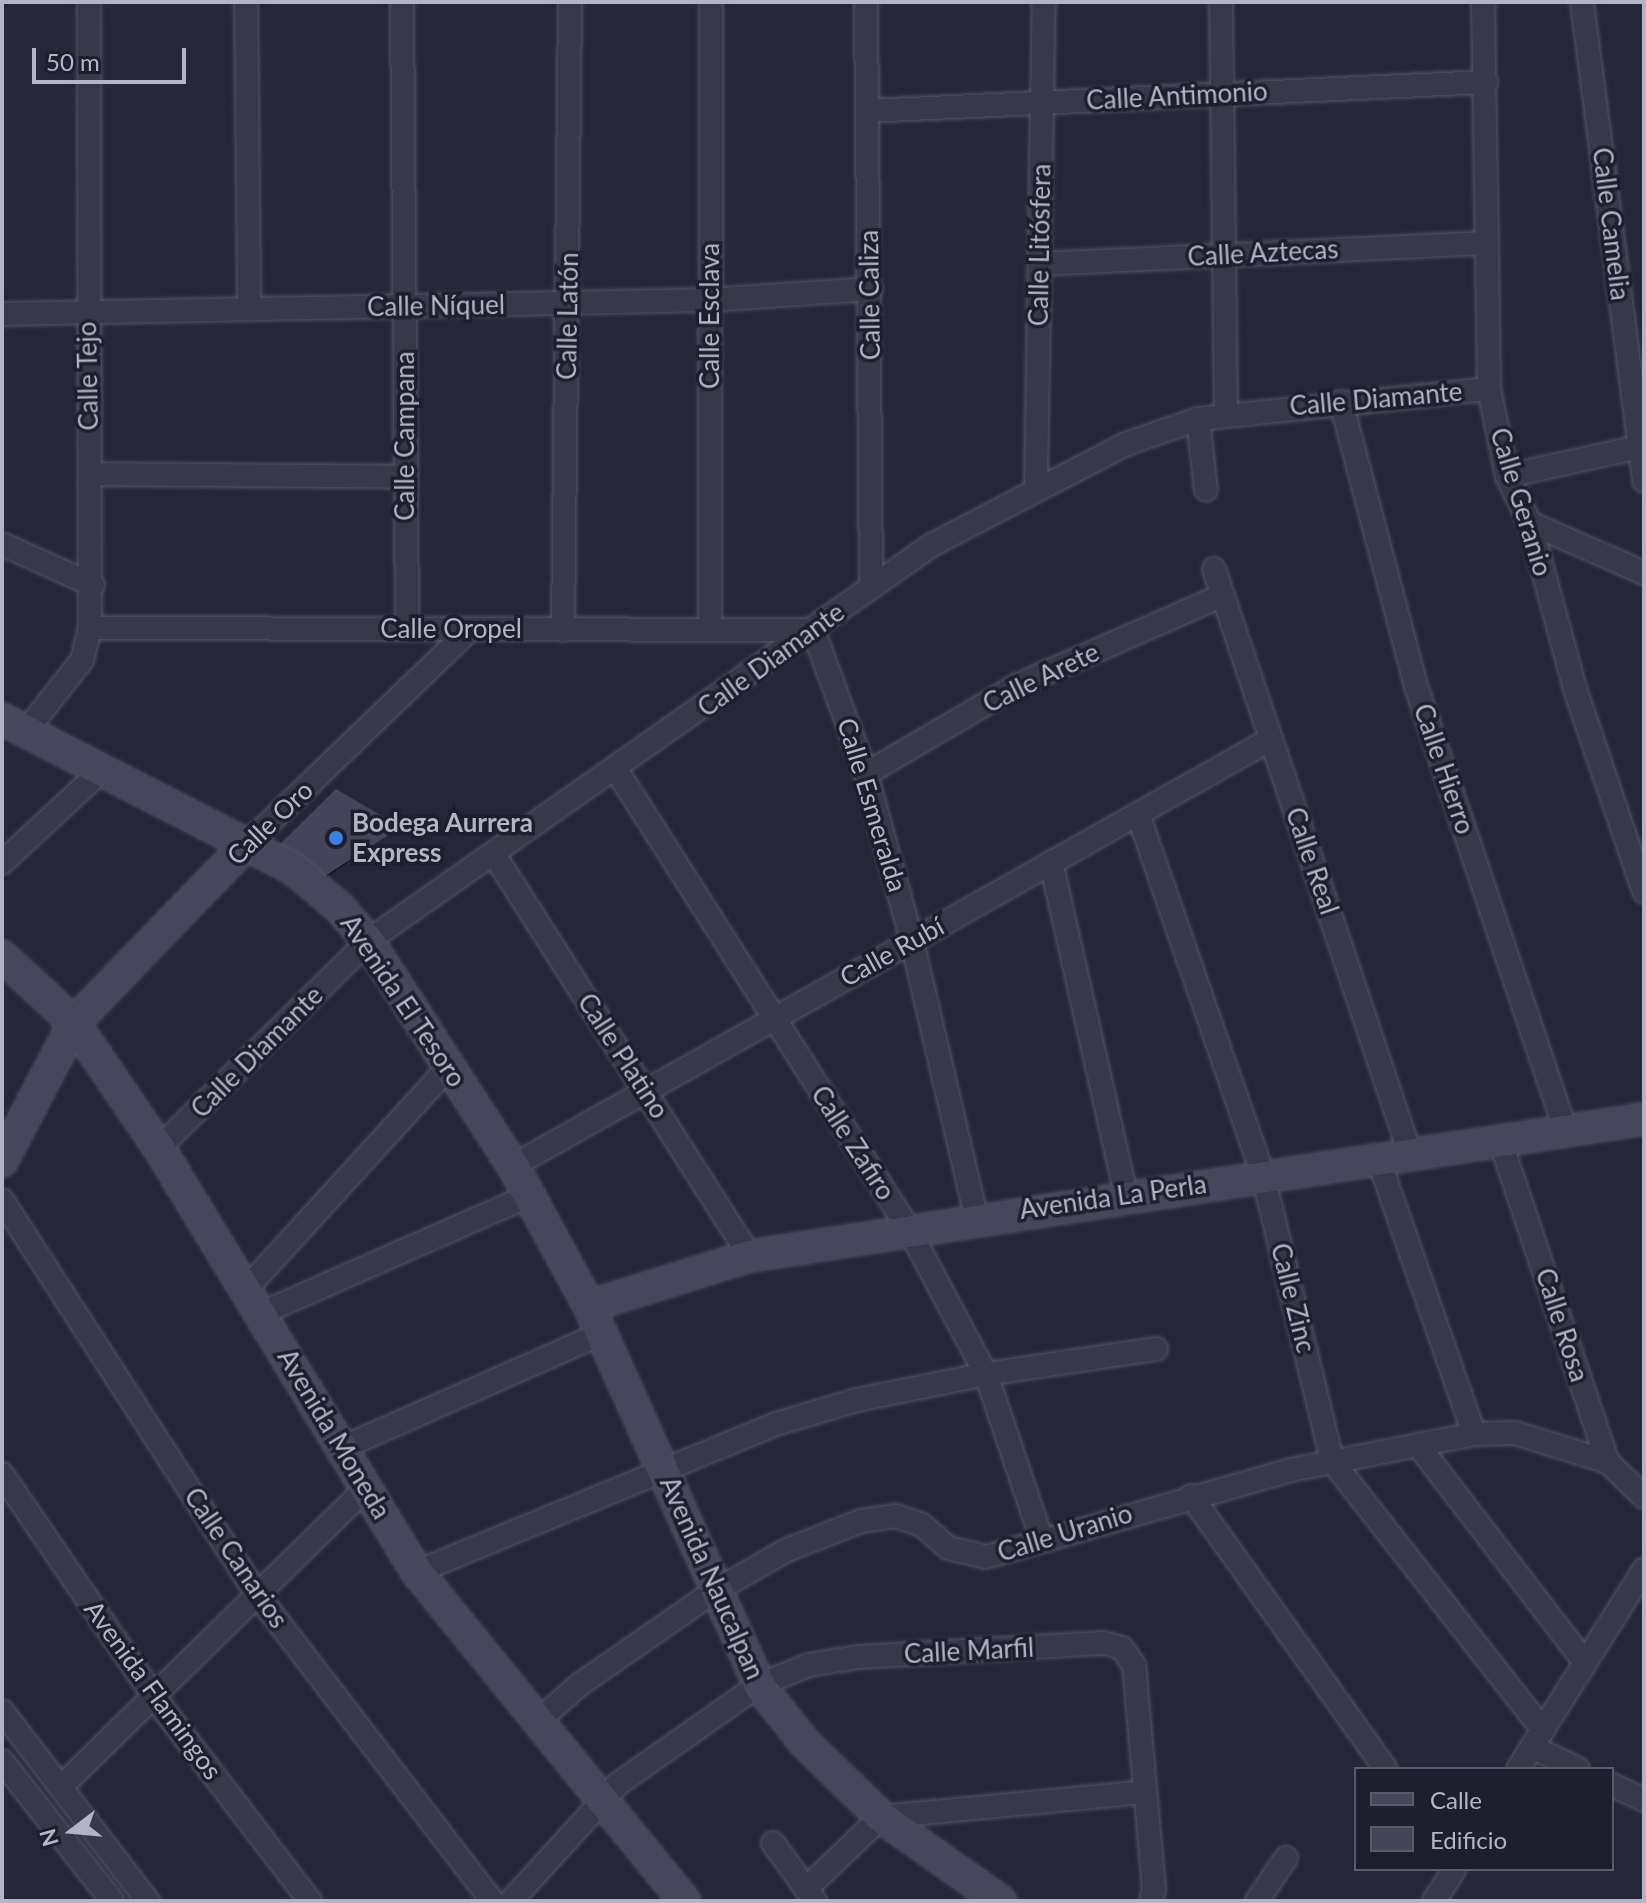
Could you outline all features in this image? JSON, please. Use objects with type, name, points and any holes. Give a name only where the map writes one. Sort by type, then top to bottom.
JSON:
[{"type":"main road","name":"Avenida El Tesoro","points":[[15,725],[100,772],[248,843],[292,868],[339,907],[368,941],[513,1166],[589,1306]]},
{"type":"main road","name":"Calle Oro","points":[[2,1161],[74,1023],[248,843]]},
{"type":"main road","name":"Avenida Moneda","points":[[2,956],[74,1023],[159,1148],[368,1486],[417,1572],[536,1723],[684,1901]]},
{"type":"main road","name":"Avenida La Perla","points":[[589,1306],[750,1256],[976,1217],[1644,1119]]},
{"type":"main road","name":"Avenida Naucalpan","points":[[589,1306],[759,1685],[804,1742],[881,1817],[1000,1901]]},
{"type":"street","name":"Calle Tejo","points":[[15,725],[82,660],[90,628],[93,585],[87,312],[89,2]]},
{"type":"street","points":[[246,2],[249,308]]},
{"type":"street","name":"Calle Campana","points":[[402,2],[407,629]]},
{"type":"street","name":"Calle Latón","points":[[563,630],[570,2]]},
{"type":"street","name":"Calle Esclava","points":[[710,630],[711,2]]},
{"type":"street","name":"Calle Caliza","points":[[866,2],[871,289],[871,587]]},
{"type":"street","name":"Calle Litósfera","points":[[1036,488],[1044,2]]},
{"type":"street","points":[[1221,2],[1226,414]]},
{"type":"street","name":"Calle Geranio","points":[[1483,2],[1489,389],[1507,476],[1530,523],[1575,689],[1644,892]]},
{"type":"street","name":"Calle Camelia","points":[[1582,2],[1642,446],[1644,481]]},
{"type":"street","name":"Calle Antimonio","points":[[867,111],[1486,82]]},
{"type":"street","name":"Calle Aztecas","points":[[1040,264],[1487,243]]},
{"type":"street","name":"Calle Níquel","points":[[2,314],[710,300],[871,289]]},
{"type":"street","name":"Calle Diamante","points":[[159,1148],[368,941],[617,771],[930,546],[1036,488],[1126,444],[1198,419],[1489,389]]},
{"type":"street","name":"Calle Hierro","points":[[1341,402],[1416,686],[1565,1130]]},
{"type":"street","points":[[1198,419],[1206,490]]},
{"type":"street","points":[[1507,476],[1642,446]]},
{"type":"street","points":[[90,474],[405,477]]},
{"type":"street","points":[[1530,523],[1644,573]]},
{"type":"street","points":[[2,544],[93,585]]},
{"type":"street","name":"Calle Real","points":[[1214,569],[1410,1153]]},
{"type":"street","name":"Calle Arete","points":[[866,774],[1016,686],[1223,595]]},
{"type":"street","name":"Calle Oropel","points":[[90,628],[813,630]]},
{"type":"street","name":"Calle Oro","points":[[248,843],[470,629]]},
{"type":"street","name":"Calle Esmeralda","points":[[813,630],[866,774],[912,941],[976,1217]]},
{"type":"street","name":"Calle Rubí","points":[[513,1166],[1271,739]]},
{"type":"street","name":"Calle Zafiro","points":[[617,771],[772,1020],[908,1228],[986,1374],[1042,1540]]},
{"type":"street","points":[[2,863],[100,772]]},
{"type":"street","name":"Calle Zinc","points":[[1138,814],[1263,1175],[1332,1461],[1537,1739]]},
{"type":"street","name":"Calle Platino","points":[[495,856],[750,1256]]},
{"type":"street","points":[[1051,862],[1126,1195]]},
{"type":"street","points":[[254,1301],[450,1066]]},
{"type":"street","name":"Calle Rosa","points":[[1500,1140],[1608,1462],[1644,1497]]},
{"type":"street","points":[[1378,1158],[1474,1434]]},
{"type":"street","points":[[254,1301],[528,1196]]},
{"type":"street","name":"Calle Canarios","points":[[2,1200],[259,1597],[492,1901]]},
{"type":"street","points":[[342,1448],[601,1334]]},
{"type":"street","points":[[417,1572],[662,1467],[843,1404],[986,1374],[1156,1349]]},
{"type":"street","name":"Calle Uranio","points":[[536,1723],[579,1685],[715,1591],[787,1550],[861,1521],[896,1516],[922,1525],[948,1548],[967,1556],[986,1557],[1191,1496],[1332,1461],[1474,1434],[1515,1433],[1608,1462]]},
{"type":"street","points":[[1418,1445],[1585,1663]]},
{"type":"street","name":"Avenida Flamingos","points":[[2,1474],[154,1697],[310,1901]]},
{"type":"street","points":[[61,1787],[259,1597],[368,1486]]},
{"type":"street","points":[[1191,1496],[1385,1767]]},
{"type":"street","points":[[1519,1767],[1644,1570]]},
{"type":"street","name":"Calle Marfil","points":[[511,1901],[640,1766],[759,1685],[809,1665],[859,1657],[1104,1643],[1122,1648],[1134,1665],[1151,1901]]},
{"type":"street","points":[[2,1711],[148,1901]]},
{"type":"street","points":[[1537,1739],[1575,1767]]},
{"type":"street","points":[[2,1761],[112,1901]]},
{"type":"street","points":[[1614,1786],[1644,1800]]},
{"type":"street","points":[[773,1843],[810,1895],[881,1817],[1144,1792]]},
{"type":"street","points":[[1257,1901],[1286,1858]]},
{"type":"street","points":[[1434,1901],[1454,1871]]},
{"type":"building","name":"Bodega Aurrera Express","points":[[336,789],[401,827],[325,876],[276,848]]},
{"type":"place","name":"Bodega Aurrera Express","points":[[336,838]]}]
